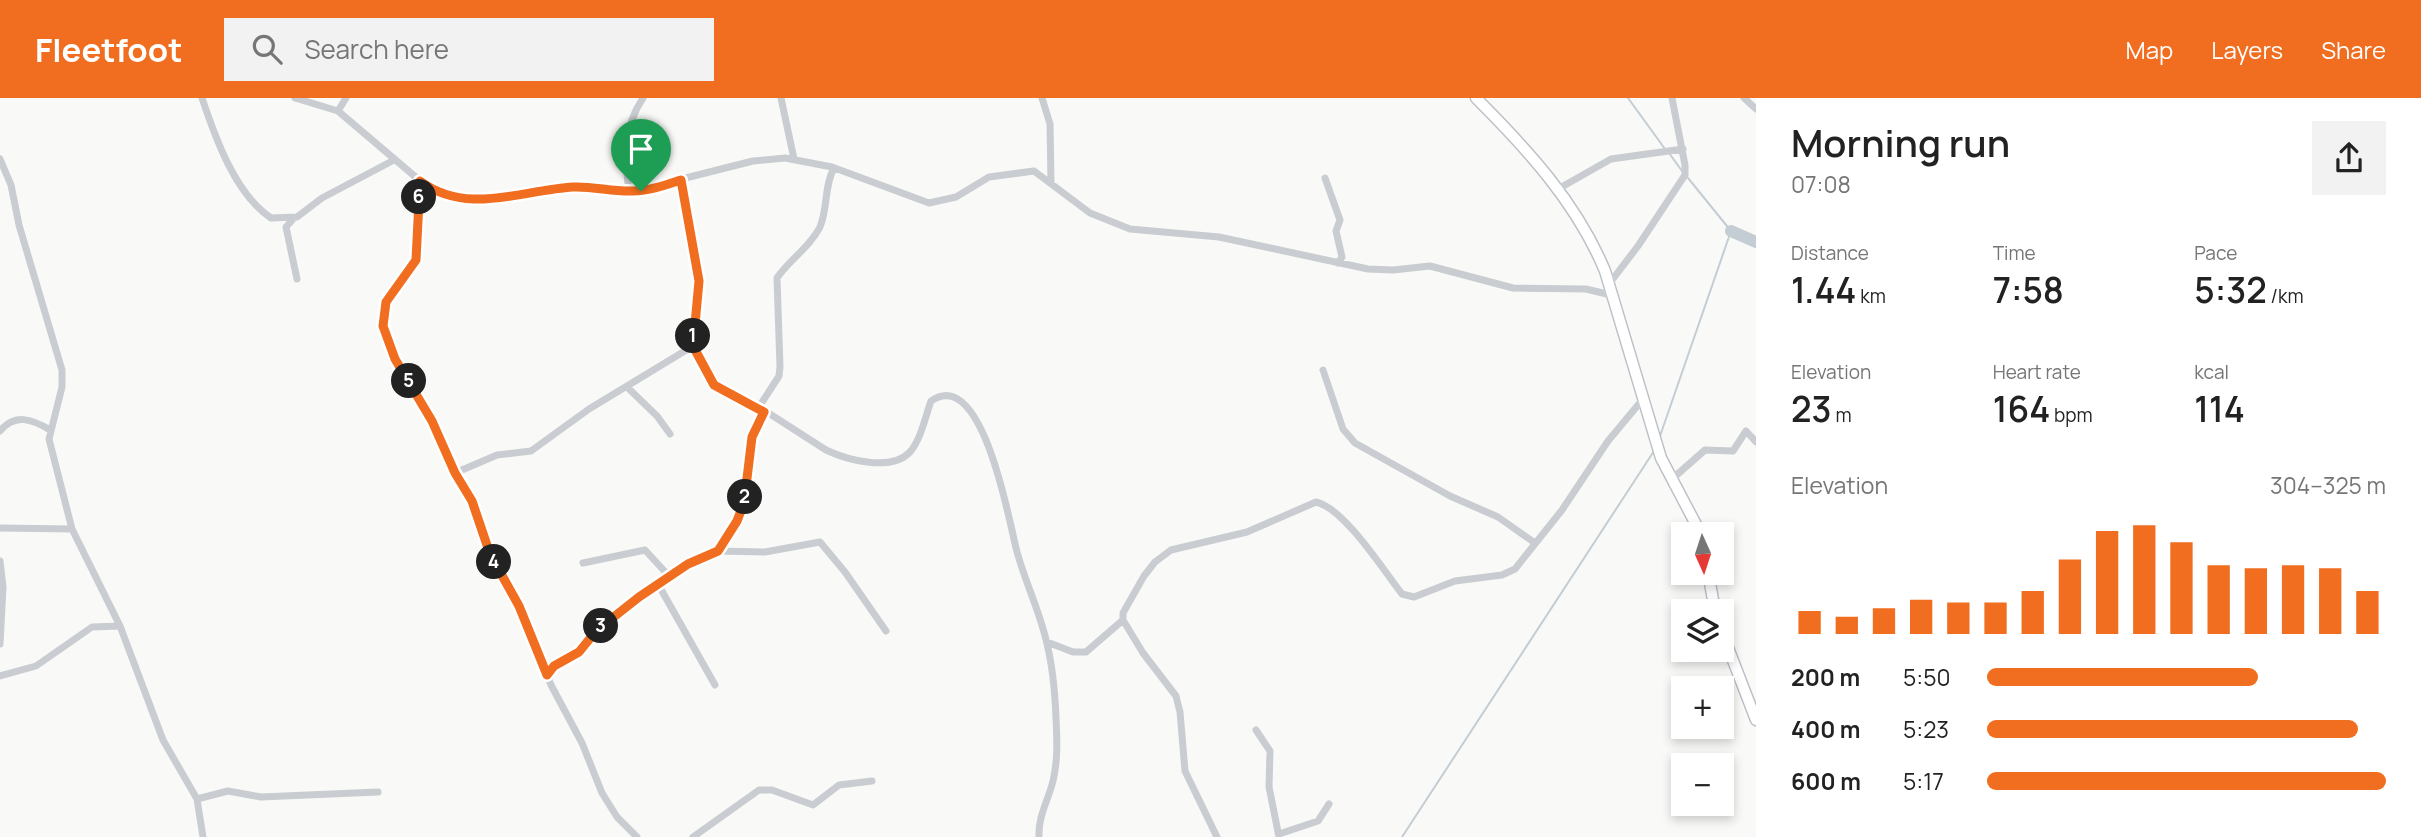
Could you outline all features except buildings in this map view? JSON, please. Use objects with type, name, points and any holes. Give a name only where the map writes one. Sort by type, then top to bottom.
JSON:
[{"type":"street","points":[[202,98],[220,149],[247,192],[268,216],[294,218]]},
{"type":"street","points":[[295,98],[338,111],[420,181],[437,191],[467,199],[501,199],[577,187],[629,191],[753,161],[794,159],[834,168],[929,203],[963,194],[989,177],[1037,172],[1090,213],[1121,227],[1219,237],[1388,270],[1430,266],[1513,288],[1586,289],[1611,295]]},
{"type":"street","points":[[338,111],[346,98]]},
{"type":"street","points":[[629,191],[624,149],[626,136],[643,98]]},
{"type":"street","points":[[781,98],[794,159]]},
{"type":"street","points":[[1042,98],[1050,124],[1051,183]]},
{"type":"street","points":[[1476,98],[1527,150],[1558,189],[1598,255],[1661,458],[1696,522]]},
{"type":"street","points":[[1609,284],[1638,246],[1681,182],[1686,170],[1672,98]]},
{"type":"street","points":[[1744,98],[1756,109]]},
{"type":"street","points":[[1558,189],[1611,159],[1682,149]]},
{"type":"street","points":[[0,159],[11,185],[19,225],[62,370],[58,407],[50,430],[56,470],[72,529],[120,626],[163,740],[197,799],[203,837]]},
{"type":"street","points":[[297,279],[286,227],[322,198],[394,160]]},
{"type":"street","points":[[718,551],[737,521],[744,503],[752,437],[779,376],[777,278],[818,231],[824,218],[829,180],[834,168]]},
{"type":"street","points":[[1325,178],[1340,220],[1336,231],[1342,257],[1338,262]]},
{"type":"street","points":[[681,180],[699,281],[693,346],[714,385],[837,455],[887,462],[900,459],[912,450],[931,401],[941,397],[962,402],[976,420],[1002,485],[1016,548],[1047,642],[1053,682],[1056,753],[1054,777],[1039,820],[1039,837]]},
{"type":"street","points":[[420,181],[416,260],[386,302],[383,326],[395,359],[432,421],[455,473],[477,512],[490,554],[519,606],[547,675],[582,743],[602,793],[617,817],[636,837]]},
{"type":"street","points":[[455,473],[497,455],[528,453],[589,408],[693,346]]},
{"type":"street","points":[[1322,370],[1343,429],[1355,443],[1450,496],[1498,517],[1535,543]]},
{"type":"street","points":[[627,387],[657,416],[670,434]]},
{"type":"street","points":[[1217,837],[1185,771],[1176,696],[1143,653],[1123,620],[1125,607],[1155,562],[1171,550],[1259,528],[1311,502],[1328,507],[1360,539],[1402,594],[1407,596],[1420,596],[1455,581],[1510,572],[1562,510],[1608,441],[1643,398]]},
{"type":"street","points":[[0,431],[6,423],[26,419],[50,430]]},
{"type":"street","points":[[1672,479],[1705,450],[1732,451],[1746,431],[1749,431],[1756,442]]},
{"type":"street","points":[[0,528],[72,529]]},
{"type":"street","points":[[547,675],[554,666],[579,652],[596,631],[669,576],[718,551],[765,552],[820,542],[887,631]]},
{"type":"street","points":[[583,563],[645,550],[669,576]]},
{"type":"street","points":[[0,561],[3,608],[0,644]]},
{"type":"street","points":[[658,584],[715,685]]},
{"type":"street","points":[[1047,642],[1073,652],[1086,652],[1123,620]]},
{"type":"street","points":[[0,676],[36,666],[92,627],[120,626]]},
{"type":"street","points":[[1734,659],[1753,702],[1756,720]]},
{"type":"street","points":[[1256,730],[1270,751],[1269,787],[1279,836],[1318,821],[1329,804]]},
{"type":"street","points":[[693,837],[762,789],[813,805],[839,785],[872,781]]},
{"type":"street","points":[[197,799],[228,791],[261,797],[378,793]]},
{"type":"waterway","points":[[1628,98],[1665,149]]},
{"type":"waterway","points":[[1669,153],[1682,171]]},
{"type":"waterway","points":[[1659,439],[1731,231],[1688,178]]},
{"type":"waterway","points":[[1731,231],[1756,242]]},
{"type":"waterway","points":[[1402,837],[1654,451]]},
{"type":"route","points":[[681,180],[698,265],[699,300],[692,337],[693,346],[714,385],[764,412],[752,437],[744,503],[737,521],[718,551],[688,564],[639,597],[596,631],[579,652],[554,666],[547,675],[519,606],[490,554],[472,501],[455,473],[432,421],[395,359],[383,326],[384,307],[416,260],[420,181],[425,186],[450,196],[467,199],[501,199],[577,187],[641,191],[681,180]]}]
